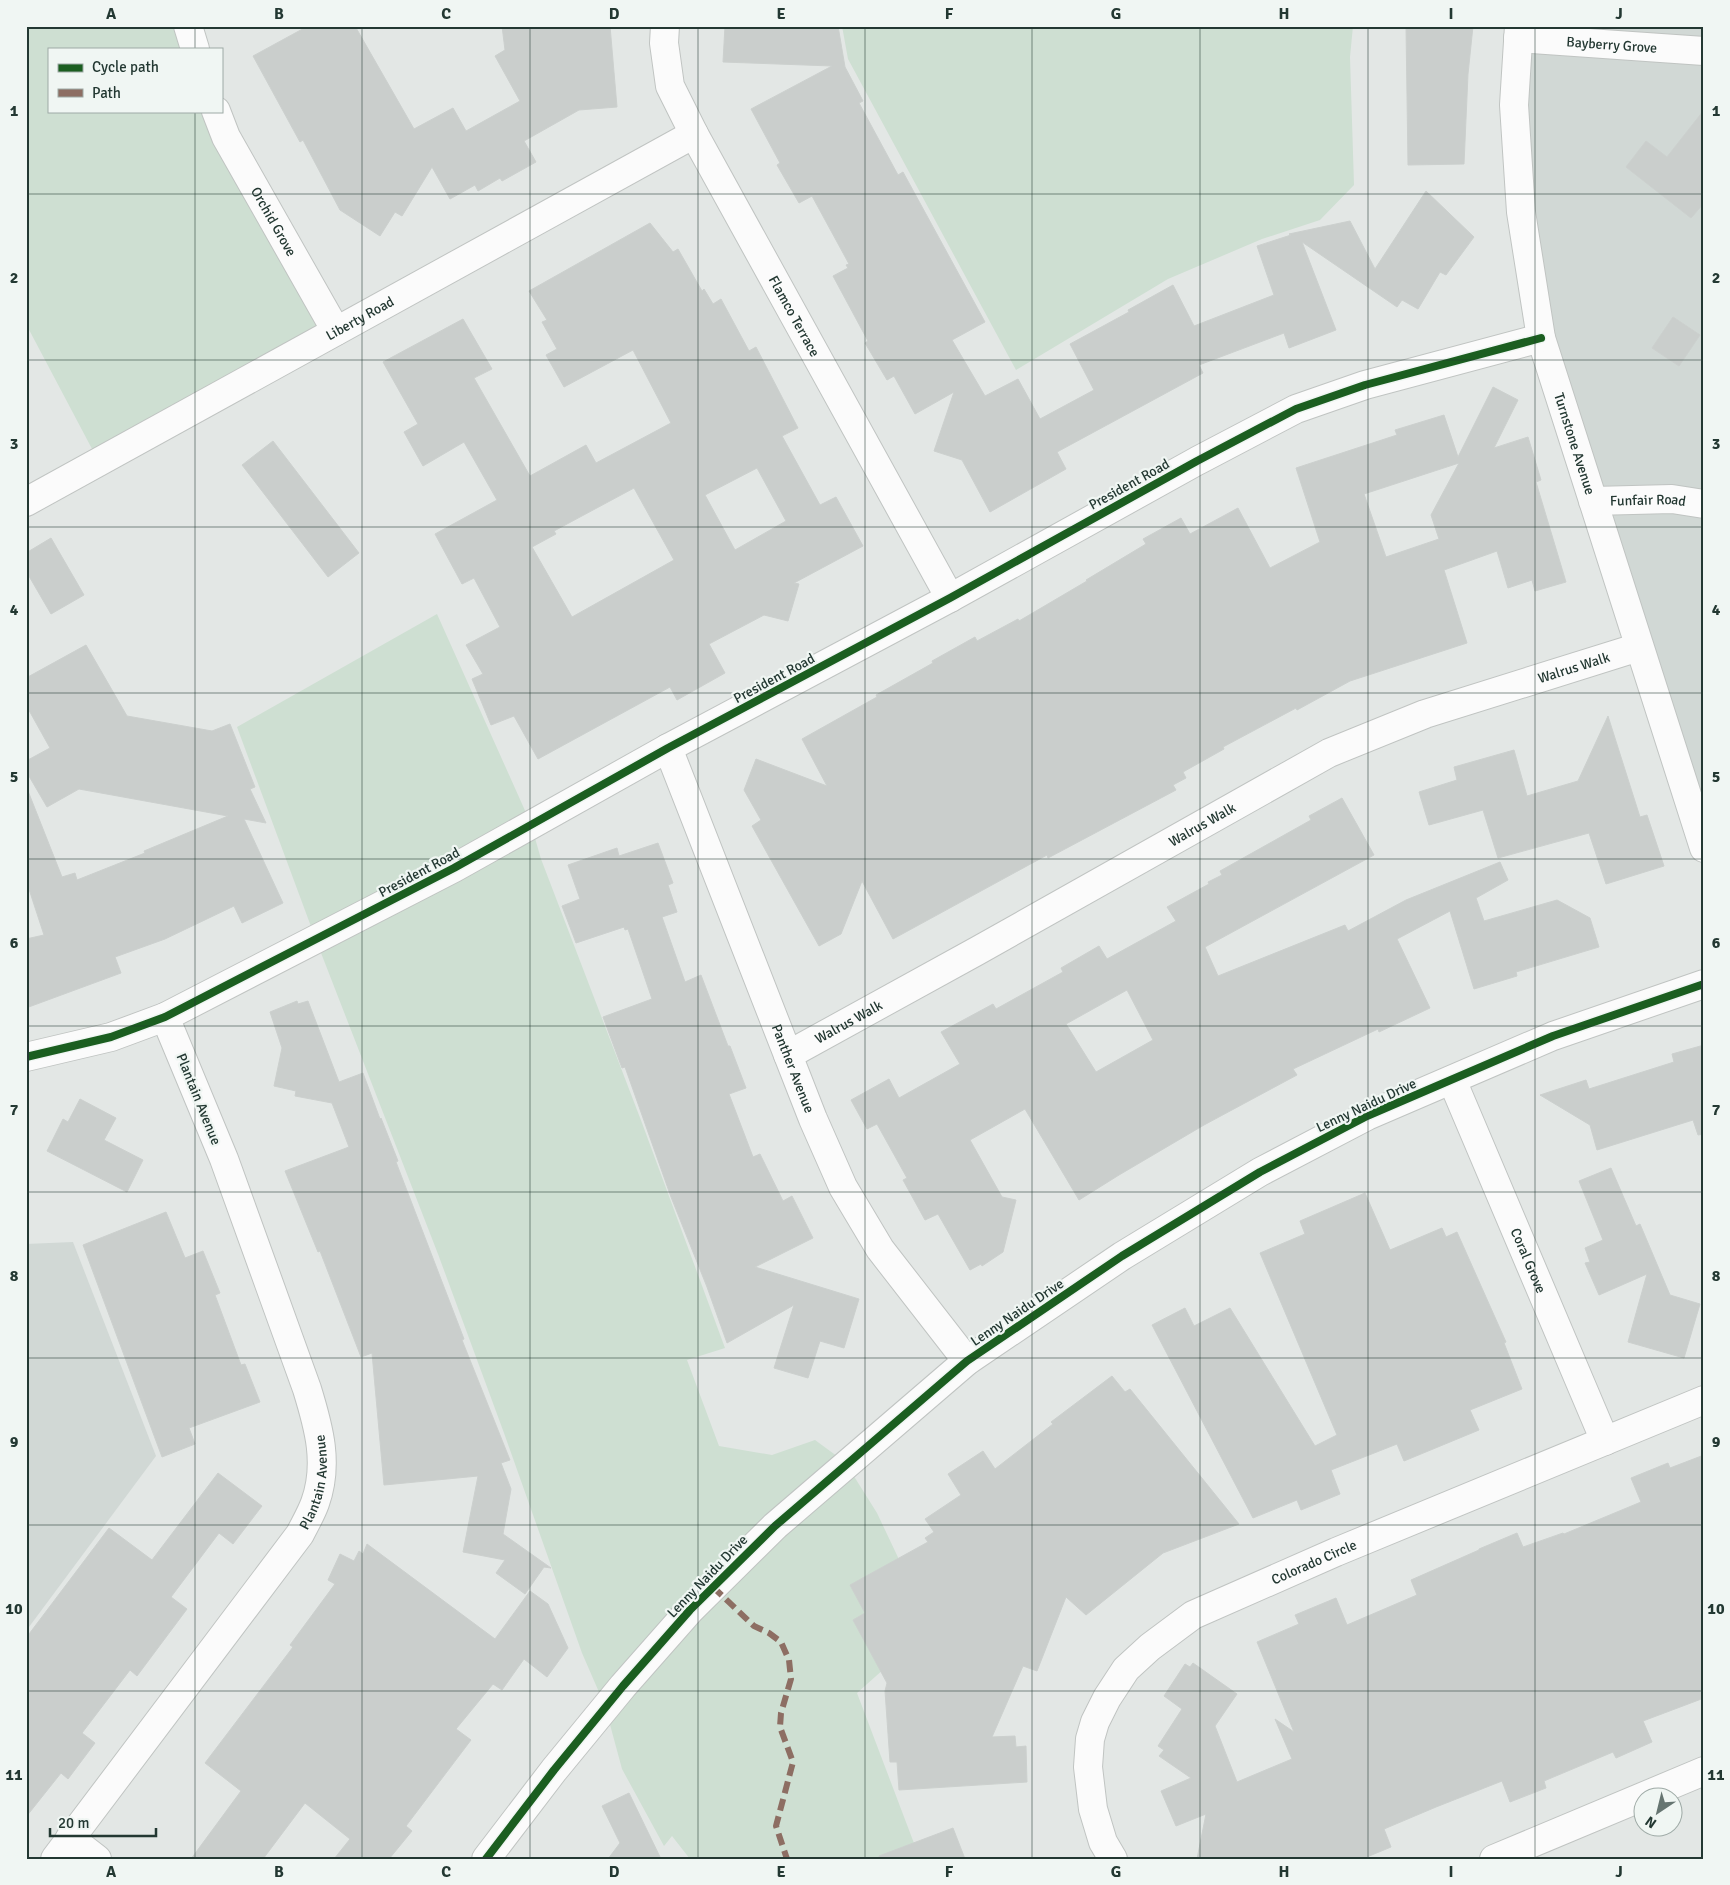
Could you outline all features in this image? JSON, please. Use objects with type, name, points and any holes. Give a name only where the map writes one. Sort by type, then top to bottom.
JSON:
[{"type":"street","points":[[188,26],[195,48]]},
{"type":"street","name":"Flamco Terrace","points":[[664,26],[664,43],[670,86],[694,134],[950,598]]},
{"type":"street","name":"Bayberry Grove","points":[[1519,32],[1704,50]]},
{"type":"street","name":"Turnstone Avenue","points":[[1519,32],[1514,106],[1521,212],[1541,338],[1704,848]]},
{"type":"street","name":"Orchid Grove","points":[[216,112],[226,136],[336,331]]},
{"type":"street","name":"Liberty Road","points":[[26,502],[694,134]]},
{"type":"street","name":"President Road","points":[[26,1057],[111,1036],[165,1017],[454,868],[668,748],[950,598],[1197,461],[1296,409],[1365,385],[1541,338]]},
{"type":"street","name":"Funfair Road","points":[[1593,501],[1672,499],[1704,504]]},
{"type":"street","name":"Walrus Walk","points":[[788,1055],[977,952],[1329,753],[1424,714],[1639,647]]},
{"type":"street","name":"Panther Avenue","points":[[668,748],[788,1055],[839,1178],[880,1249],[967,1361]]},
{"type":"street","name":"Lenny Naidu Drive","points":[[486,1859],[554,1770],[623,1686],[690,1610],[775,1526],[967,1361],[1122,1256],[1260,1172],[1367,1116],[1553,1036],[1704,984]]},
{"type":"street","name":"Plantain Avenue","points":[[63,1848],[300,1534],[315,1503],[320,1477],[323,1452],[318,1425],[307,1389],[224,1159],[165,1017]]},
{"type":"street","name":"Coral Grove","points":[[1452,1080],[1605,1441]]},
{"type":"street","name":"Colorado Circle","points":[[1113,1859],[1103,1842],[1093,1809],[1088,1767],[1090,1739],[1094,1722],[1107,1698],[1126,1669],[1150,1647],[1193,1615],[1336,1552],[1704,1400]]},
{"type":"street","points":[[1494,1859],[1704,1771]]},
{"type":"street","points":[[63,1848],[97,1859]]},
{"type":"shaded area","points":[[1518,26],[1704,26],[1704,853],[1539,340]]},
{"type":"shaded area","points":[[73,1242],[156,1456],[26,1631],[26,1244]]},
{"type":"green space","points":[[26,26],[186,26],[193,48],[48,48],[48,112],[216,112],[335,332],[100,464],[26,324]]},
{"type":"green space","points":[[842,26],[1353,26],[1350,57],[1354,185],[1320,220],[1262,239],[1168,279],[1016,370],[848,59]]},
{"type":"green space","points":[[437,614],[531,824],[541,859],[642,1123],[725,1348],[687,1360],[719,1446],[772,1455],[815,1440],[845,1462],[877,1513],[931,1627],[857,1693],[920,1859],[690,1859],[672,1836],[664,1846],[622,1769],[605,1706],[582,1653],[438,1254],[316,940],[237,727]]},
{"type":"building","points":[[308,26],[355,26],[414,129],[453,108],[466,131],[520,101],[495,56],[505,50],[502,26],[610,26],[617,107],[579,110],[524,141],[536,162],[502,181],[500,178],[478,191],[475,185],[450,199],[432,167],[402,216],[395,212],[380,236],[340,210],[303,140],[300,142],[253,56]]},
{"type":"building","points":[[725,26],[838,26],[845,67],[863,101],[859,103],[898,175],[903,172],[985,322],[952,340],[985,396],[1018,379],[1040,419],[1094,390],[1070,344],[1129,312],[1128,310],[1173,285],[1194,326],[1274,295],[1257,246],[1291,235],[1289,234],[1350,221],[1375,269],[1426,191],[1474,237],[1446,275],[1440,272],[1418,309],[1402,300],[1397,307],[1302,242],[1336,330],[1289,348],[1284,333],[1199,365],[1203,373],[1057,452],[1066,469],[990,512],[962,460],[934,451],[954,392],[915,414],[894,376],[887,380],[865,343],[868,341],[833,276],[848,268],[846,265],[849,264],[812,196],[799,203],[777,165],[780,163],[751,109],[832,66],[723,62]]},
{"type":"building","points":[[1406,26],[1473,26],[1468,74],[1464,164],[1408,165]]},
{"type":"building","points":[[1704,110],[1704,203],[1691,218],[1626,167],[1646,141],[1667,157]]},
{"type":"building","points":[[650,223],[673,252],[678,249],[702,291],[704,289],[713,304],[721,299],[749,351],[756,347],[798,428],[782,436],[820,505],[836,497],[863,546],[794,583],[799,584],[788,621],[764,615],[709,644],[725,673],[677,700],[670,687],[538,759],[514,716],[491,725],[472,679],[483,674],[466,645],[500,627],[474,578],[462,584],[435,534],[497,500],[464,442],[423,466],[404,432],[418,424],[383,362],[463,319],[492,369],[474,378],[530,476],[586,445],[596,463],[671,423],[633,350],[564,387],[546,355],[557,349],[542,322],[547,320],[529,291]],"holes":[[[757,468],[786,521],[735,550],[705,495]],[[634,488],[674,560],[572,617],[532,547],[556,534],[554,531]]]},
{"type":"building","points":[[1673,317],[1700,335],[1679,366],[1652,348]]},
{"type":"building","points":[[1493,387],[1518,400],[1494,448],[1528,437],[1541,480],[1536,482],[1566,582],[1535,591],[1532,580],[1508,588],[1497,551],[1444,570],[1467,643],[1350,681],[1297,710],[1296,708],[1223,747],[1224,749],[1183,772],[1186,778],[1173,785],[1176,790],[1048,858],[1047,855],[893,939],[862,881],[841,934],[819,946],[752,826],[761,820],[744,790],[756,759],[827,786],[802,739],[877,697],[876,695],[975,637],[977,641],[1018,619],[1019,621],[1146,544],[1143,539],[1181,518],[1190,534],[1238,508],[1270,568],[1320,542],[1296,468],[1397,435],[1395,430],[1444,415],[1458,457]],"holes":[[[1459,463],[1431,515],[1439,539],[1386,557],[1364,494]]]},
{"type":"building","points":[[273,441],[359,553],[328,577],[242,465]]},
{"type":"building","points":[[51,538],[84,595],[51,614],[26,571],[26,553]]},
{"type":"building","points":[[86,645],[127,716],[212,731],[230,724],[255,787],[250,789],[266,823],[244,819],[283,903],[242,923],[234,906],[165,939],[115,957],[121,973],[26,1008],[26,939],[44,935],[26,880],[26,791],[28,791],[62,877],[75,873],[77,880],[145,853],[144,851],[228,816],[79,789],[47,807],[26,771],[26,761],[50,748],[26,705],[26,678]]},
{"type":"building","points":[[1608,716],[1640,817],[1647,815],[1664,866],[1606,884],[1589,833],[1498,858],[1483,810],[1429,825],[1419,792],[1457,780],[1454,767],[1514,750],[1527,796],[1578,781]]},
{"type":"building","points":[[1342,798],[1374,855],[1205,947],[1218,976],[1345,925],[1348,931],[1406,900],[1500,862],[1508,880],[1476,898],[1484,921],[1557,900],[1590,918],[1599,947],[1516,972],[1517,976],[1474,989],[1450,911],[1397,939],[1430,1008],[1379,1032],[1378,1029],[1293,1069],[1297,1075],[1204,1125],[1079,1200],[1025,1109],[970,1140],[1002,1197],[1016,1200],[1003,1252],[982,1266],[981,1264],[970,1270],[938,1214],[925,1220],[903,1180],[907,1178],[877,1124],[867,1129],[851,1100],[889,1079],[899,1098],[960,1064],[941,1032],[993,1004],[996,1009],[1063,972],[1061,968],[1099,946],[1107,959],[1176,921],[1167,907],[1209,884],[1208,882],[1222,875],[1220,871],[1311,820],[1309,816]],"holes":[[[1127,990],[1153,1040],[1096,1072],[1066,1024]]]},
{"type":"building","points":[[658,843],[673,883],[668,885],[677,912],[662,917],[685,982],[701,975],[746,1088],[729,1094],[753,1157],[760,1154],[783,1201],[792,1196],[813,1238],[755,1267],[859,1299],[844,1348],[820,1341],[808,1378],[774,1368],[794,1305],[727,1343],[671,1197],[625,1067],[622,1068],[603,1017],[652,999],[628,929],[625,930],[624,927],[576,943],[562,906],[580,899],[568,865],[617,848],[619,856]]},
{"type":"building","points":[[297,1001],[298,1004],[308,1001],[339,1082],[363,1073],[398,1161],[396,1162],[464,1339],[462,1340],[510,1460],[501,1463],[511,1489],[503,1534],[551,1568],[544,1567],[525,1594],[496,1573],[505,1560],[463,1552],[478,1476],[384,1485],[372,1353],[361,1357],[320,1251],[318,1252],[285,1171],[349,1147],[332,1103],[295,1096],[296,1091],[274,1086],[282,1048],[270,1012]]},
{"type":"building","points":[[1704,1045],[1704,1134],[1698,1135],[1693,1120],[1597,1150],[1590,1125],[1540,1095],[1586,1080],[1589,1089],[1674,1062],[1672,1054]]},
{"type":"building","points":[[80,1099],[116,1118],[104,1140],[143,1160],[127,1192],[47,1151],[63,1119],[68,1122]]},
{"type":"building","points":[[1611,1168],[1636,1226],[1640,1224],[1670,1295],[1700,1304],[1684,1358],[1628,1342],[1647,1274],[1599,1295],[1585,1263],[1590,1262],[1585,1248],[1603,1240],[1579,1181]]},
{"type":"building","points":[[1365,1193],[1390,1250],[1442,1228],[1446,1237],[1457,1232],[1506,1342],[1504,1343],[1522,1389],[1470,1410],[1479,1430],[1404,1461],[1397,1444],[1331,1470],[1340,1494],[1301,1510],[1297,1500],[1253,1518],[1152,1325],[1185,1308],[1194,1326],[1230,1308],[1315,1446],[1337,1435],[1260,1253],[1305,1234],[1300,1221]]},
{"type":"building","points":[[166,1212],[185,1258],[203,1251],[220,1293],[215,1295],[241,1365],[245,1364],[260,1402],[189,1428],[195,1444],[162,1457],[83,1245]]},
{"type":"building","points":[[1112,1376],[1125,1392],[1130,1389],[1239,1524],[1163,1553],[1086,1615],[1066,1597],[1037,1671],[1023,1666],[992,1737],[1015,1736],[1016,1747],[1026,1746],[1027,1782],[899,1790],[897,1762],[890,1762],[885,1691],[887,1683],[853,1620],[865,1613],[850,1585],[928,1542],[925,1538],[934,1532],[925,1519],[961,1495],[948,1474],[983,1451],[995,1469],[1053,1424],[1051,1422]]},
{"type":"building","points":[[1704,1455],[1704,1698],[1643,1721],[1652,1742],[1616,1758],[1613,1752],[1544,1781],[1546,1788],[1510,1802],[1502,1781],[1436,1807],[1384,1829],[1391,1847],[1362,1859],[1197,1859],[1206,1814],[1176,1826],[1161,1791],[1191,1778],[1159,1756],[1164,1750],[1158,1746],[1182,1709],[1164,1696],[1185,1664],[1190,1667],[1193,1663],[1237,1694],[1215,1726],[1237,1782],[1292,1759],[1275,1719],[1294,1732],[1257,1642],[1299,1624],[1295,1615],[1336,1598],[1347,1625],[1417,1595],[1411,1580],[1517,1533],[1523,1547],[1564,1534],[1641,1502],[1631,1478],[1668,1463],[1670,1468]]},
{"type":"building","points":[[218,1473],[262,1506],[233,1544],[219,1533],[171,1597],[187,1609],[137,1676],[130,1670],[82,1733],[95,1743],[68,1779],[61,1773],[26,1817],[26,1638],[109,1528],[152,1560]]},
{"type":"building","points":[[367,1544],[495,1639],[530,1591],[548,1604],[568,1648],[547,1677],[524,1659],[502,1690],[493,1684],[456,1729],[471,1740],[406,1826],[412,1831],[389,1859],[334,1859],[350,1839],[305,1803],[263,1859],[191,1859],[241,1791],[205,1763],[293,1647],[290,1645],[335,1584],[328,1580],[340,1554],[354,1561],[359,1551],[363,1554]]},
{"type":"building","points":[[629,1793],[661,1859],[608,1859],[620,1843],[602,1806]]},
{"type":"building","points":[[953,1828],[965,1859],[879,1859],[879,1856]]},
{"type":"marked path","points":[[713,1587],[754,1626],[769,1633],[781,1642],[789,1660],[791,1679],[781,1713],[780,1727],[793,1762],[776,1826],[787,1859]]},
{"type":"cycle path","points":[[26,1057],[111,1037],[165,1017],[454,868],[668,748],[950,598],[1197,461],[1296,409],[1365,385],[1541,338]]},
{"type":"cycle path","points":[[486,1859],[554,1770],[623,1686],[690,1610],[775,1526],[967,1361],[1122,1256],[1260,1172],[1367,1116],[1553,1036],[1704,984]]}]
